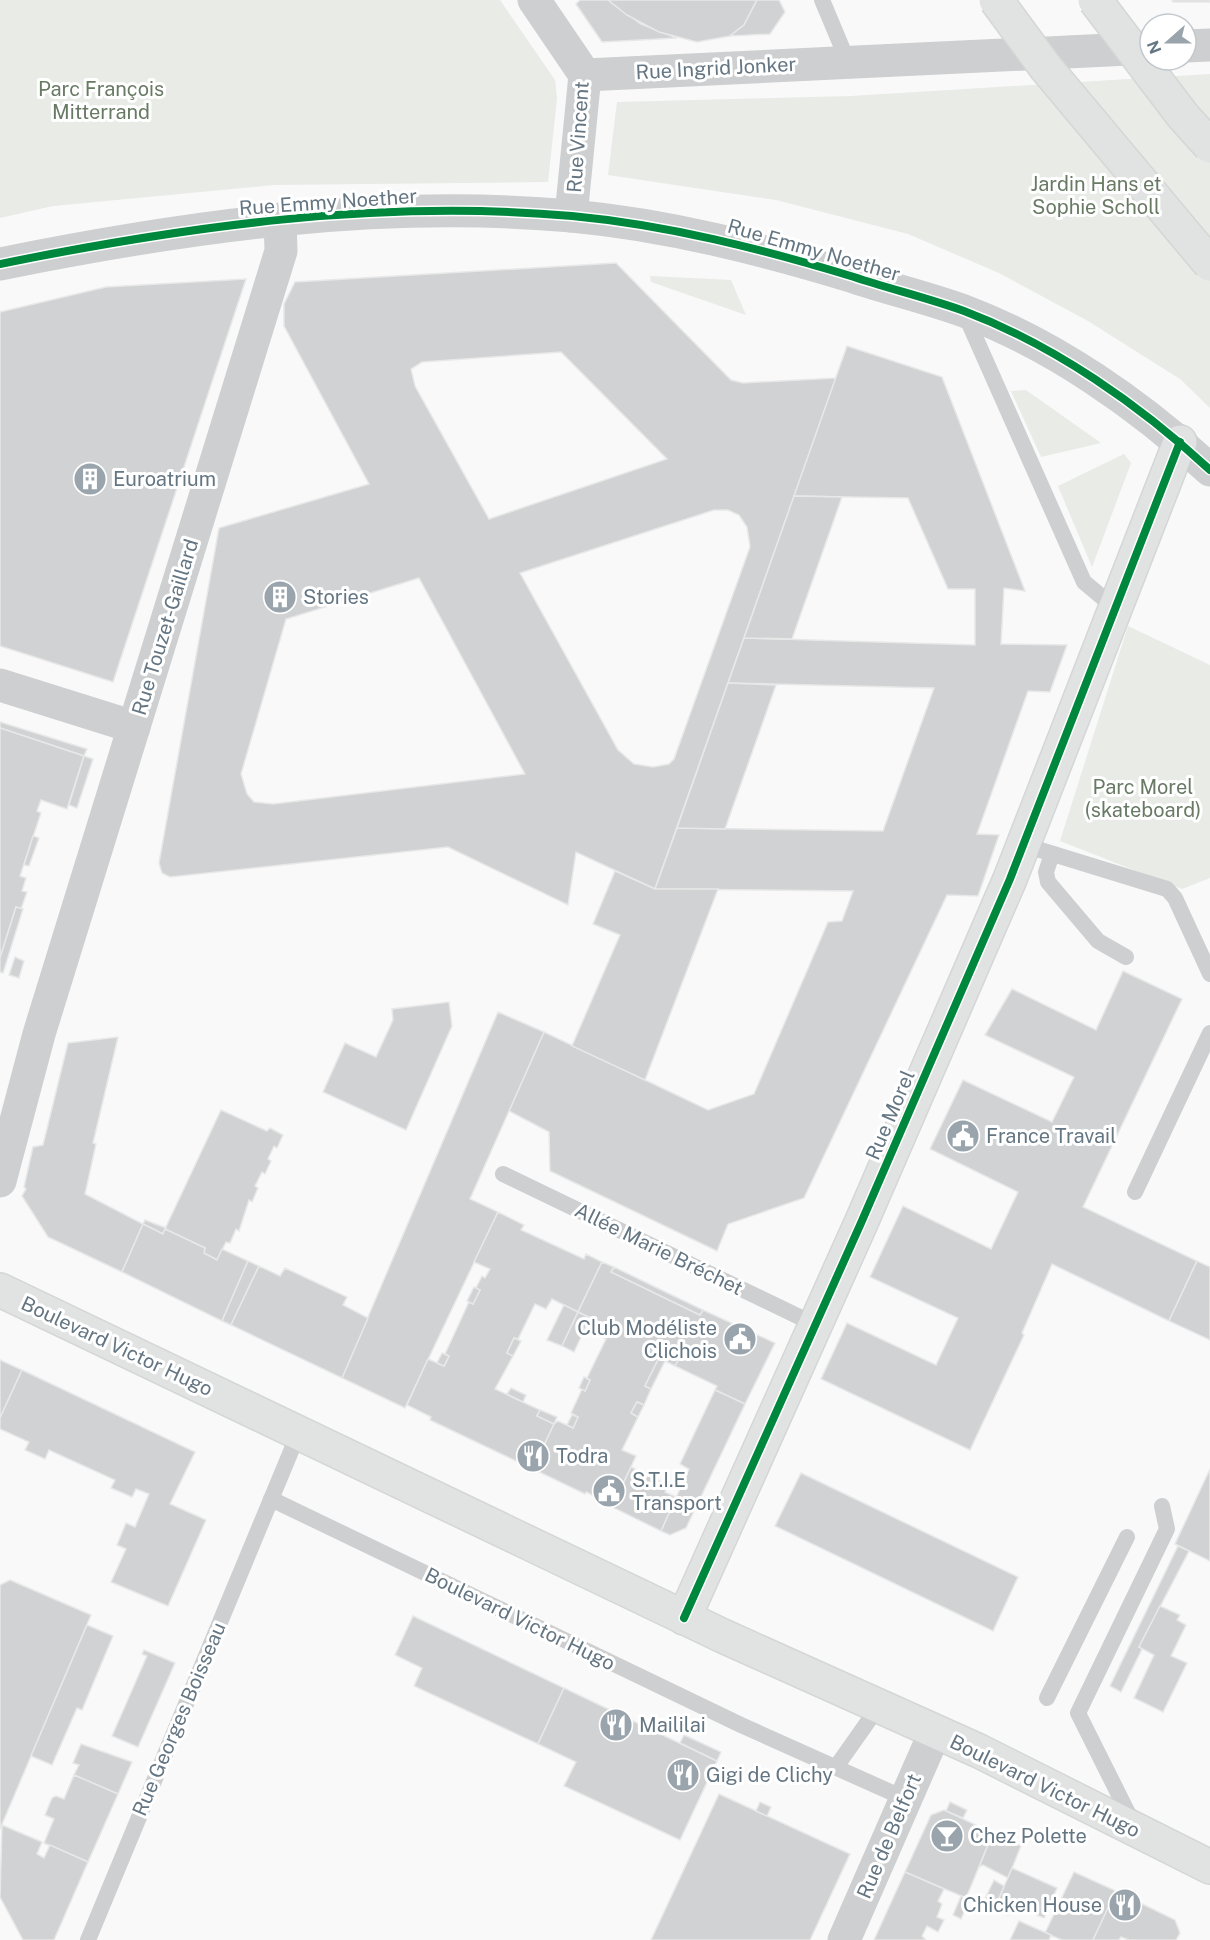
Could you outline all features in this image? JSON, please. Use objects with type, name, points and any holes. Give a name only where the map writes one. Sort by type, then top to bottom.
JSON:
[{"type":"main road","points":[[996,0],[1053,77],[1210,264]]},
{"type":"main road","points":[[1095,0],[1183,116],[1210,146]]},
{"type":"main road","name":"Rue Morel","points":[[684,1618],[814,1324],[1038,850],[1112,614],[1180,442]]},
{"type":"main road","name":"Boulevard Victor Hugo","points":[[0,1290],[684,1618],[979,1751],[1210,1867]]},
{"type":"street","name":"Rue Vincent","points":[[534,0],[585,75],[571,216]]},
{"type":"street","name":"Rue Ingrid Jonker","points":[[585,75],[1138,49]]},
{"type":"street","name":"Rue Emmy Noether","points":[[0,264],[104,243],[280,219],[426,210],[571,216],[692,234],[782,256],[951,307],[1028,339],[1103,386],[1180,442],[1210,470]]},
{"type":"street","name":"Rue Touzet-Gaillard","points":[[0,1181],[39,1034],[281,251],[280,219]]},
{"type":"street","points":[[0,685],[134,727]]},
{"type":"street","name":"Rue de Belfort","points":[[844,1940],[934,1732]]},
{"type":"lane","points":[[822,0],[848,62]]},
{"type":"lane","points":[[951,307],[1084,582],[1112,614]]},
{"type":"lane","points":[[1038,850],[1167,889],[1174,897],[1210,974]]},
{"type":"lane","points":[[1038,850],[1048,882],[1098,941],[1126,957]]},
{"type":"lane","points":[[1191,933],[1210,941]]},
{"type":"lane","points":[[1135,1192],[1210,1033]]},
{"type":"lane","name":"Allée Marie Bréchet","points":[[503,1174],[814,1324]]},
{"type":"lane","points":[[271,1499],[299,1432]]},
{"type":"lane","name":"Boulevard Victor Hugo","points":[[271,1499],[741,1725],[906,1799]]},
{"type":"lane","name":"Rue Georges Boisseau","points":[[88,1940],[271,1499]]},
{"type":"lane","points":[[1137,1832],[1078,1713],[1167,1529],[1162,1506]]},
{"type":"lane","points":[[1047,1698],[1127,1537]]},
{"type":"lane","points":[[836,1767],[879,1706]]},
{"type":"green space","name":"Parc François Mitterrand","points":[[0,0],[500,0],[555,80],[557,98],[548,182],[274,185],[53,206],[0,218]]},
{"type":"green space","name":"Jardin Hans et Sophie Scholl","points":[[1210,74],[1210,408],[1180,379],[1088,321],[999,273],[908,234],[776,200],[608,175],[617,102],[851,96]]},
{"type":"green space","points":[[650,276],[731,280],[746,315],[651,282]]},
{"type":"green space","points":[[1026,390],[1101,443],[1041,457],[1011,391]]},
{"type":"green space","points":[[1124,454],[1131,463],[1092,567],[1058,486]]},
{"type":"green space","name":"Parc Morel (skateboard)","points":[[1128,626],[1210,665],[1210,878],[1182,889],[1060,841]]},
{"type":"building","points":[[580,0],[608,0],[641,24],[677,38],[602,42],[576,4]]},
{"type":"building","points":[[608,0],[757,0],[744,25],[730,36],[697,42],[659,32],[627,15]]},
{"type":"building","points":[[757,0],[779,0],[785,12],[770,34],[730,36],[744,25]]},
{"type":"building","points":[[1172,0],[1210,0],[1210,2],[1173,2]]},
{"type":"building","name":"Stories","points":[[616,263],[731,380],[743,383],[836,378],[655,889],[576,852],[568,905],[448,847],[170,877],[162,873],[159,863],[219,528],[369,484],[284,326],[284,304],[295,282]],"holes":[[[561,352],[667,459],[489,519],[415,386],[411,369],[422,362]],[[714,510],[728,510],[739,515],[747,527],[750,547],[674,759],[669,764],[653,767],[634,764],[618,750],[520,573]],[[419,578],[525,774],[273,804],[254,802],[247,794],[241,774],[286,619]]]},
{"type":"building","name":"Euroatrium","points":[[246,279],[113,682],[0,646],[0,312],[106,287]]},
{"type":"building","points":[[847,346],[942,377],[1025,591],[1004,588],[1001,644],[1067,645],[1050,692],[1028,691],[977,834],[999,835],[978,896],[947,895],[804,1198],[728,1224],[717,1251],[550,1171],[549,1132],[509,1111],[544,1032],[708,1110],[754,1094],[828,922],[842,921],[853,891],[655,889],[677,828],[883,831],[934,688],[728,683],[744,638],[975,645],[975,589],[948,589],[908,498],[794,496]]},
{"type":"building","points":[[794,496],[842,497],[792,639],[744,638]]},
{"type":"building","points":[[728,683],[776,685],[725,829],[677,828]]},
{"type":"building","points":[[0,722],[87,749],[84,756],[0,728]]},
{"type":"building","points":[[0,728],[84,756],[67,809],[41,800],[37,811],[41,813],[20,876],[26,878],[22,891],[27,892],[21,909],[16,907],[0,958]]},
{"type":"building","points":[[84,756],[93,759],[77,808],[69,805]]},
{"type":"building","points":[[33,836],[39,838],[29,866],[24,865]]},
{"type":"building","points":[[615,871],[655,889],[718,889],[645,1080],[572,1046],[620,935],[593,924]]},
{"type":"building","points":[[16,907],[23,909],[3,973],[0,972],[0,958]]},
{"type":"building","points":[[15,957],[24,961],[19,978],[9,975]]},
{"type":"building","points":[[1123,971],[1182,999],[1083,1207],[1197,1261],[1169,1321],[1052,1264],[1022,1333],[1024,1335],[970,1450],[821,1379],[847,1323],[936,1365],[958,1318],[870,1277],[903,1206],[991,1249],[1018,1192],[930,1149],[963,1080],[1052,1122],[1074,1077],[985,1035],[1012,989],[1096,1030]]},
{"type":"building","points":[[449,1002],[452,1026],[406,1130],[323,1092],[345,1043],[376,1057],[393,1020],[392,1009]]},
{"type":"building","points":[[498,1012],[544,1032],[470,1199],[498,1212],[405,1408],[342,1378]]},
{"type":"building","points":[[118,1037],[93,1143],[96,1144],[85,1194],[143,1224],[122,1272],[48,1237],[22,1196],[26,1189],[24,1187],[33,1147],[43,1145],[68,1043]]},
{"type":"building","points":[[221,1110],[267,1131],[270,1128],[283,1135],[277,1148],[274,1146],[268,1159],[271,1161],[265,1174],[262,1172],[255,1186],[258,1188],[252,1202],[249,1200],[239,1231],[236,1229],[230,1243],[226,1242],[217,1260],[204,1253],[205,1248],[165,1229]]},
{"type":"building","points":[[498,1212],[524,1225],[521,1230],[584,1259],[586,1254],[602,1262],[578,1312],[552,1299],[546,1309],[535,1304],[518,1339],[514,1338],[507,1353],[513,1356],[495,1389],[540,1410],[537,1416],[554,1424],[533,1469],[430,1420],[431,1417],[407,1405],[428,1359],[444,1366],[449,1356],[445,1354],[469,1302],[473,1304],[480,1290],[476,1288],[482,1276],[485,1278],[490,1269],[474,1262]]},
{"type":"building","points":[[145,1220],[166,1228],[163,1234],[143,1224]]},
{"type":"building","points":[[143,1224],[163,1234],[165,1229],[205,1248],[204,1253],[217,1260],[222,1249],[248,1261],[222,1321],[122,1272]]},
{"type":"building","points":[[248,1261],[259,1266],[231,1325],[222,1321]]},
{"type":"building","points":[[1197,1261],[1210,1267],[1210,1340],[1169,1321]]},
{"type":"building","points":[[602,1262],[614,1267],[611,1272],[700,1315],[703,1310],[775,1343],[745,1404],[715,1390],[717,1386],[675,1366],[678,1360],[666,1354],[663,1360],[659,1358],[645,1386],[651,1389],[644,1405],[637,1402],[631,1413],[638,1417],[622,1450],[636,1456],[613,1505],[533,1469],[554,1424],[558,1421],[573,1428],[578,1417],[571,1413],[582,1389],[585,1391],[590,1380],[587,1378],[606,1339],[595,1333],[600,1322],[578,1312]]},
{"type":"building","points":[[259,1266],[280,1276],[285,1268],[347,1297],[343,1305],[368,1318],[342,1378],[231,1325]]},
{"type":"building","points":[[614,1267],[703,1310],[700,1315],[611,1272]]},
{"type":"building","points":[[474,1287],[480,1290],[473,1304],[467,1301]]},
{"type":"building","points":[[564,1305],[578,1312],[562,1346],[547,1340]]},
{"type":"building","points":[[578,1312],[590,1318],[574,1352],[562,1346]]},
{"type":"building","points":[[514,1338],[521,1341],[513,1356],[507,1353]]},
{"type":"building","points":[[442,1353],[449,1356],[444,1366],[437,1363]]},
{"type":"building","points":[[666,1354],[678,1360],[675,1366],[663,1360]]},
{"type":"building","points":[[659,1358],[665,1361],[651,1389],[645,1386]]},
{"type":"building","points":[[0,1360],[22,1370],[0,1418]]},
{"type":"building","points":[[22,1370],[195,1452],[170,1504],[206,1520],[168,1606],[111,1582],[126,1549],[117,1545],[126,1523],[135,1527],[149,1494],[136,1489],[132,1497],[111,1488],[115,1480],[49,1450],[45,1459],[25,1450],[29,1442],[0,1429],[0,1418]]},
{"type":"building","points":[[584,1377],[590,1380],[585,1391],[579,1388]]},
{"type":"building","points":[[511,1388],[526,1395],[523,1402],[507,1394]]},
{"type":"building","points":[[715,1390],[745,1404],[686,1528],[670,1535],[661,1531],[689,1469],[680,1464]]},
{"type":"building","points":[[637,1402],[644,1405],[638,1417],[631,1413]]},
{"type":"building","points":[[540,1410],[557,1417],[554,1424],[537,1416]]},
{"type":"building","points":[[572,1415],[578,1417],[573,1428],[567,1425]]},
{"type":"building","points":[[631,1467],[668,1485],[665,1492],[676,1497],[661,1531],[612,1507]]},
{"type":"building","points":[[1210,1469],[1210,1561],[1175,1544]]},
{"type":"building","points":[[801,1473],[1018,1577],[993,1631],[775,1526]]},
{"type":"building","points":[[1178,1546],[1189,1551],[1139,1647],[1142,1649],[1121,1692],[1110,1686]]},
{"type":"building","points":[[10,1580],[91,1615],[0,1829],[0,1585]]},
{"type":"building","points":[[1160,1606],[1180,1615],[1177,1620],[1186,1625],[1171,1656],[1187,1663],[1163,1712],[1134,1698],[1154,1655],[1139,1647]]},
{"type":"building","points":[[413,1616],[564,1688],[538,1744],[414,1686],[422,1668],[395,1655]]},
{"type":"building","points":[[87,1625],[113,1636],[82,1710],[77,1708],[52,1765],[31,1756]]},
{"type":"building","points":[[144,1650],[175,1663],[138,1747],[112,1736],[147,1656],[142,1654]]},
{"type":"building","points":[[564,1688],[717,1761],[680,1840],[564,1786],[576,1762],[538,1744]]},
{"type":"building","points":[[684,1735],[721,1752],[717,1761],[680,1743]]},
{"type":"building","points":[[81,1744],[132,1762],[118,1794],[74,1775],[79,1765],[73,1763]]},
{"type":"building","points":[[74,1775],[118,1794],[88,1862],[44,1843],[54,1819],[45,1815],[52,1798],[56,1796],[64,1799]]},
{"type":"building","points":[[719,1794],[850,1854],[810,1940],[651,1940]]},
{"type":"building","points":[[760,1802],[771,1807],[767,1816],[756,1811]]},
{"type":"building","points":[[950,1802],[967,1810],[963,1818],[946,1811]]},
{"type":"building","points":[[944,1810],[993,1833],[966,1898],[905,1872],[931,1815]]},
{"type":"building","points":[[2,1825],[42,1842],[37,1854],[44,1858],[50,1845],[88,1862],[54,1940],[23,1940],[0,1897]]},
{"type":"building","points":[[993,1833],[1021,1846],[1008,1878],[983,1865],[979,1867]]},
{"type":"building","points":[[1012,1868],[1057,1888],[1044,1918],[1013,1905],[1008,1915],[994,1910]]},
{"type":"building","points":[[905,1872],[944,1889],[938,1901],[942,1904],[937,1917],[944,1920],[938,1932],[927,1926],[922,1936],[926,1940],[874,1940]]},
{"type":"building","points":[[1074,1872],[1116,1891],[1093,1940],[1062,1940],[1045,1933]]},
{"type":"building","points":[[994,1880],[1004,1886],[994,1910],[982,1905]]},
{"type":"building","points":[[1116,1891],[1175,1920],[1180,1933],[1176,1940],[1129,1940],[1121,1937],[1119,1940],[1093,1940]]},
{"type":"building","points":[[961,1896],[970,1899],[961,1919],[953,1915]]},
{"type":"building","points":[[1019,1921],[1051,1935],[1049,1940],[1010,1940]]},
{"type":"cycle path","points":[[0,264],[71,250],[213,228],[284,219],[356,214],[428,211],[500,212],[572,216],[644,225],[714,239],[785,257],[937,302],[998,325],[1063,359],[1125,400],[1210,470]]},
{"type":"cycle path","points":[[684,1618],[861,1223],[1010,879],[1180,442]]},
{"type":"place","name":"Euroatrium","points":[[90,479]]},
{"type":"place","name":"Stories","points":[[280,597]]},
{"type":"place","name":"France Travail","points":[[963,1136]]},
{"type":"place","name":"Club Modéliste Clichois","points":[[740,1339]]},
{"type":"place","name":"Todra","points":[[533,1456]]},
{"type":"place","name":"S.T.I.E Transport","points":[[609,1491]]},
{"type":"place","name":"Maililai","points":[[616,1725]]},
{"type":"place","name":"Gigi de Clichy","points":[[683,1775]]},
{"type":"place","name":"Chez Polette","points":[[947,1836]]},
{"type":"place","name":"Chicken House","points":[[1125,1905]]}]
